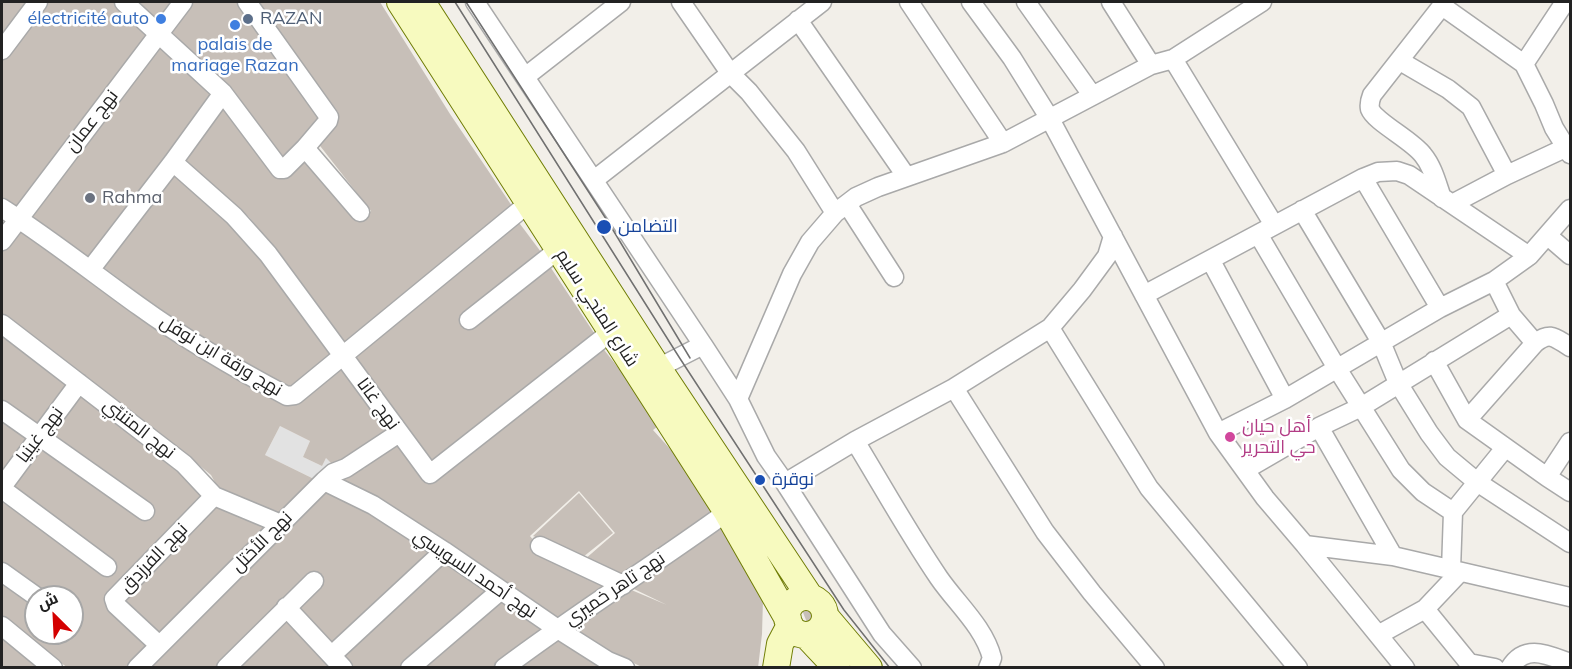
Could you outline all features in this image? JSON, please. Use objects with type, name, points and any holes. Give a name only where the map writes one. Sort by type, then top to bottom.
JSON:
[{"type":"main road","name":"شارع المنجي سليم","points":[[400,2],[727,512],[796,628],[837,668]]},
{"type":"main road","name":"شارع المنجي سليم","points":[[422,2],[658,368],[817,607],[868,668]]},
{"type":"main road","points":[[798,599],[817,607],[821,627],[817,631],[796,628],[789,607],[793,602],[798,599]]},
{"type":"main road","points":[[776,668],[780,644],[796,628]]},
{"type":"street","points":[[2,50],[38,2]]},
{"type":"street","points":[[124,2],[223,93],[280,170],[284,169],[305,148],[329,117],[247,2]]},
{"type":"street","name":"نهج عمان","points":[[2,241],[183,2]]},
{"type":"street","points":[[475,2],[738,399],[766,456],[882,634],[912,668]]},
{"type":"street","points":[[681,2],[730,73],[755,99],[894,277]]},
{"type":"street","points":[[909,2],[1003,142]]},
{"type":"street","points":[[971,2],[1012,57],[1050,119],[1218,433],[1265,498],[1404,668]]},
{"type":"street","points":[[1026,2],[1092,95]]},
{"type":"street","points":[[1111,2],[1151,65]]},
{"type":"street","points":[[738,399],[792,274],[810,242],[841,209],[856,197],[1003,142],[1151,65],[1173,59],[1262,2]]},
{"type":"street","points":[[1524,64],[1565,2]]},
{"type":"street","points":[[525,77],[614,3]]},
{"type":"street","points":[[1443,4],[1524,64],[1554,128],[1568,151],[1447,201],[1425,156],[1413,143],[1377,118],[1370,107],[1372,95],[1443,4]]},
{"type":"street","points":[[594,180],[809,8],[906,177]]},
{"type":"street","points":[[1173,59],[1266,230],[1338,370],[1401,471],[1423,492],[1453,512]]},
{"type":"street","points":[[1400,61],[1448,89],[1471,107],[1507,175]]},
{"type":"street","points":[[90,270],[223,93]]},
{"type":"street","points":[[305,148],[360,212]]},
{"type":"street","name":"نهج غانا","points":[[173,162],[234,216],[268,254],[430,474],[612,331]]},
{"type":"street","points":[[1144,295],[1378,172],[1396,171],[1409,175],[1529,256]]},
{"type":"street","points":[[1363,178],[1440,308]]},
{"type":"street","name":"نهج ورقة ابن نوفل","points":[[2,208],[198,346],[237,370],[287,396],[295,395],[342,354],[530,202]]},
{"type":"street","points":[[1218,433],[1286,399],[1440,308],[1494,281],[1529,256],[1570,209]]},
{"type":"street","points":[[1302,210],[1381,342],[1398,384],[1447,457],[1477,482],[1570,543]]},
{"type":"street","points":[[785,483],[855,441],[954,388],[1050,328],[1101,265],[1107,256],[1113,236]]},
{"type":"street","points":[[1548,236],[1570,255]]},
{"type":"street","points":[[469,320],[559,249]]},
{"type":"street","points":[[1211,261],[1286,399]]},
{"type":"street","points":[[1494,281],[1510,315],[1535,344]]},
{"type":"street","points":[[1245,470],[1319,427],[1361,406],[1510,315]]},
{"type":"street","name":"نهج المتنبّي","points":[[2,324],[184,464],[214,496],[281,524]]},
{"type":"street","points":[[1050,328],[1149,488],[1298,668]]},
{"type":"street","points":[[1467,420],[1543,337],[1548,336],[1570,347]]},
{"type":"street","points":[[658,368],[703,345]]},
{"type":"street","points":[[1434,361],[1467,420],[1570,492]]},
{"type":"street","name":"نهج غينيا","points":[[2,488],[79,383]]},
{"type":"street","points":[[954,388],[1045,532],[1092,593],[1155,668]]},
{"type":"street","points":[[2,410],[38,438],[145,511]]},
{"type":"street","points":[[1319,427],[1394,556]]},
{"type":"street","name":"نهج الأختل","points":[[137,668],[324,481],[333,473],[346,468],[399,433]]},
{"type":"street","points":[[855,441],[921,551],[988,643],[992,658],[988,668]]},
{"type":"street","points":[[1547,477],[1570,441]]},
{"type":"street","points":[[1378,635],[1425,609],[1456,571],[1453,512],[1505,448]]},
{"type":"street","name":"نهج أحمد السويسي","points":[[324,481],[373,506],[444,551],[500,591],[613,665]]},
{"type":"street","points":[[2,488],[107,567]]},
{"type":"street","name":"نهج الفرزدق","points":[[159,645],[116,605],[114,599],[214,496]]},
{"type":"street","name":"نهج تاهر خميري","points":[[504,668],[556,628],[623,585],[727,512]]},
{"type":"street","points":[[1305,545],[1394,556],[1570,597]]},
{"type":"street","points":[[540,546],[623,585]]},
{"type":"street","points":[[286,608],[338,661],[444,551]]},
{"type":"street","points":[[2,572],[24,588]]},
{"type":"street","points":[[232,666],[314,581]]},
{"type":"street","points":[[411,667],[500,591]]},
{"type":"street","points":[[1425,609],[1467,665],[1495,668]]},
{"type":"street","points":[[2,626],[53,668]]},
{"type":"street","points":[[1510,668],[1514,660],[1522,654],[1531,652],[1570,663]]},
{"type":"shaded area","points":[[280,426],[310,441],[303,457],[322,466],[326,458],[334,466],[316,480],[265,455]]},
{"type":"building","points":[[2,2],[29,2],[2,39]]},
{"type":"building","points":[[44,2],[120,2],[155,31],[16,212],[2,202],[2,60]]},
{"type":"building","name":"électricité auto","points":[[137,2],[179,2],[161,26]]},
{"type":"building","points":[[192,2],[244,2],[324,119],[284,163],[232,88],[226,87],[171,31]]},
{"type":"building","points":[[250,2],[380,2],[450,114],[514,209],[345,346],[293,272],[249,217],[181,156],[223,101],[282,179],[308,154],[360,219],[371,211],[317,142],[338,112]]},
{"type":"building","points":[[163,45],[220,92],[90,259],[28,217]]},
{"type":"building","points":[[179,170],[241,225],[338,353],[290,389],[212,345],[102,266]]},
{"type":"building","points":[[517,220],[544,256],[460,321],[466,329],[549,265],[596,336],[434,466],[347,352]]},
{"type":"building","points":[[19,222],[276,394],[342,363],[393,433],[334,466],[326,458],[322,466],[303,457],[310,441],[280,426],[265,455],[316,480],[279,516],[218,488],[211,475],[160,433],[2,321],[2,245]]},
{"type":"building","points":[[2,331],[72,384],[38,430],[2,403]]},
{"type":"building","points":[[601,346],[662,423],[653,430],[690,471],[719,517],[625,579],[584,560],[615,533],[579,491],[530,536],[534,541],[531,545],[611,586],[555,622],[337,480],[341,475],[365,468],[366,461],[398,439],[433,484]]},
{"type":"building","points":[[83,391],[208,495],[106,602],[152,645],[131,668],[68,668],[37,645],[84,645],[84,585],[28,585],[2,565],[2,494],[44,433]]},
{"type":"building","points":[[2,416],[32,439],[2,480]]},
{"type":"building","points":[[327,487],[438,551],[336,650],[293,608],[223,668],[150,668],[299,519]]},
{"type":"building","points":[[579,493],[613,533],[583,557],[533,536]]},
{"type":"building","points":[[214,500],[270,524],[159,641],[117,600]]},
{"type":"building","points":[[723,524],[763,599],[758,668],[644,668],[566,628],[629,589],[667,605],[632,588]]},
{"type":"building","points":[[445,555],[494,591],[407,668],[348,668],[337,655]]},
{"type":"building","points":[[2,576],[24,592],[24,635],[2,619]]},
{"type":"building","points":[[502,598],[548,628],[497,668],[419,668]]},
{"type":"building","points":[[817,603],[824,617],[808,625],[802,610]]},
{"type":"building","points":[[285,612],[338,668],[243,668],[237,661]]},
{"type":"building","points":[[2,630],[49,668],[2,668]]},
{"type":"building","points":[[555,633],[603,662],[600,668],[511,668]]},
{"type":"tram line","points":[[455,2],[679,357],[844,610],[890,668]]},
{"type":"tram line","points":[[466,2],[610,225],[690,358]]},
{"type":"place","name":"électricité auto","points":[[161,19]]},
{"type":"place","name":"RAZAN","points":[[248,19]]},
{"type":"place","name":"palais de mariage Razan","points":[[235,25]]},
{"type":"place","name":"Rahma","points":[[90,198]]},
{"type":"place","name":"التضامن","points":[[604,227]]},
{"type":"place","name":"أهل حيان حي التحرير","points":[[1230,437]]},
{"type":"place","name":"نوقرة","points":[[760,480]]}]
